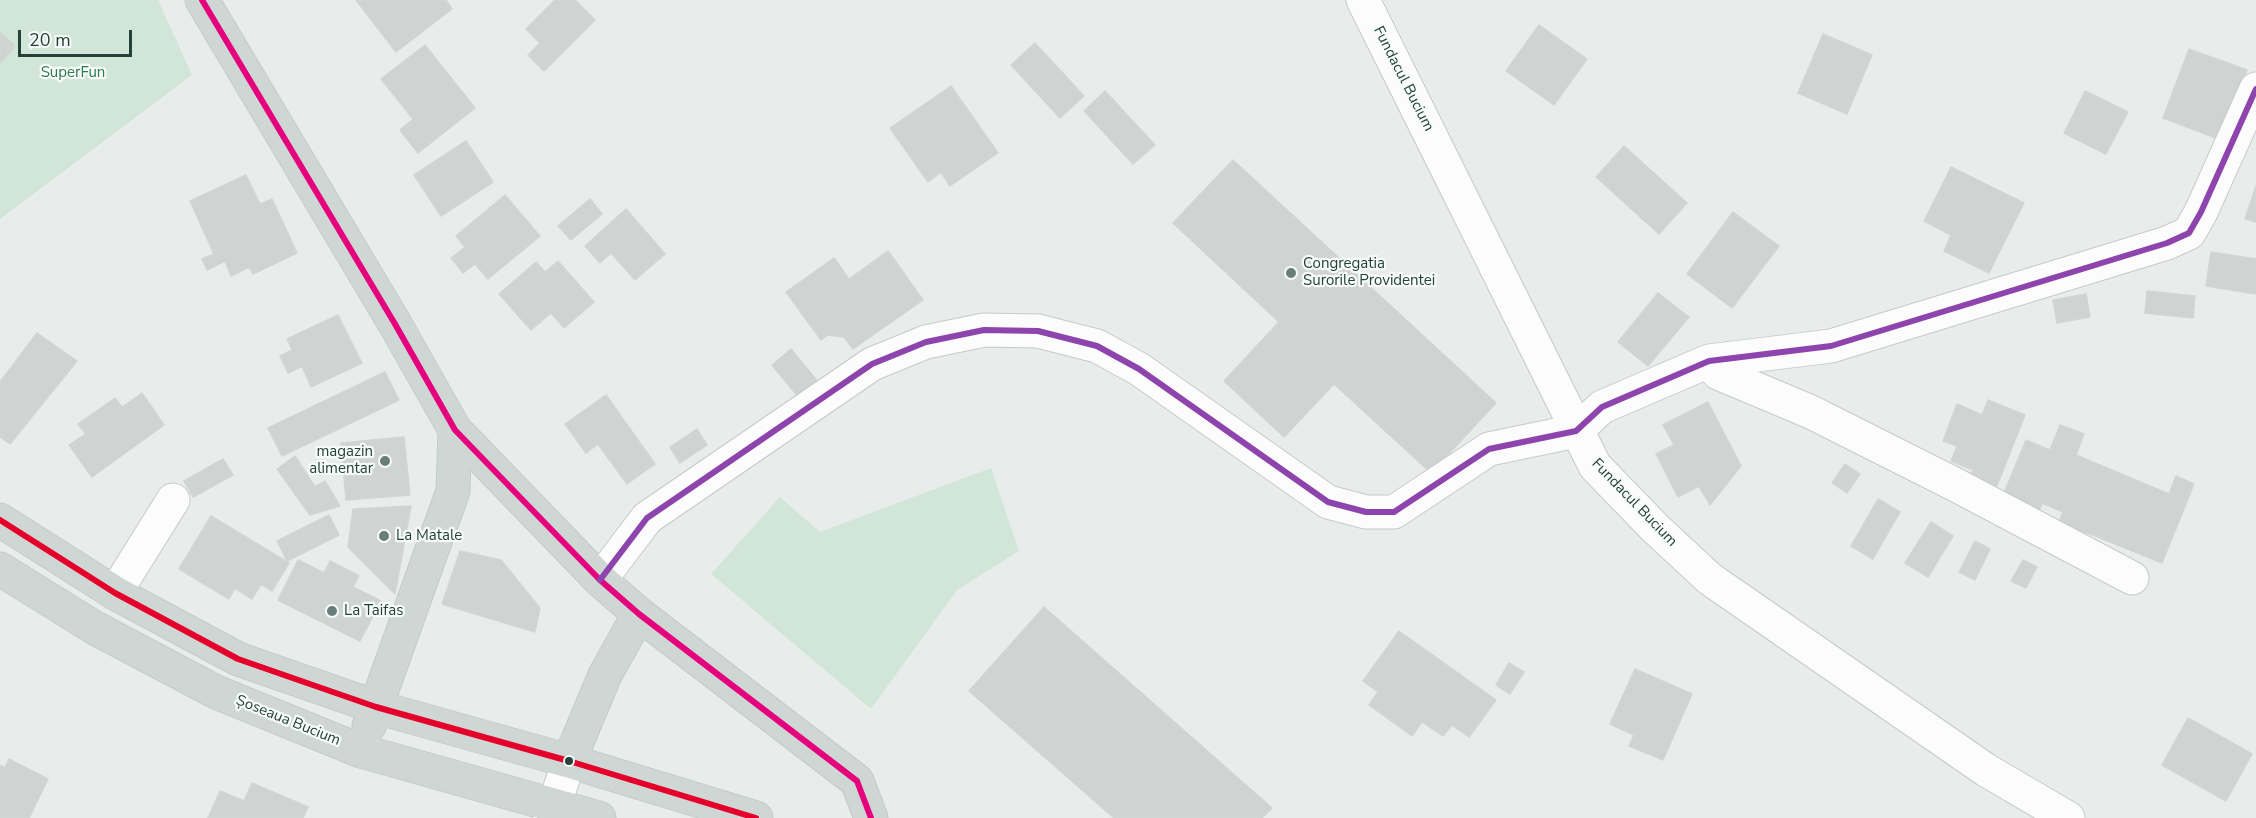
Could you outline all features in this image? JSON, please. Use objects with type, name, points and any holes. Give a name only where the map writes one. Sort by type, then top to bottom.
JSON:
[{"type":"main road","points":[[202,0],[395,324],[455,430],[600,580],[639,614],[857,781],[871,818]]},
{"type":"main road","points":[[361,751],[453,491],[455,430]]},
{"type":"main road","points":[[0,520],[115,593],[238,659],[376,706],[569,761],[756,818]]},
{"type":"main road","name":"Șoseaua Bucium","points":[[0,569],[95,628],[216,692],[361,751],[552,811],[599,818]]},
{"type":"main road","points":[[569,761],[605,675],[639,614]]},
{"type":"street","name":"Fundacul Bucium","points":[[1363,0],[1450,172],[1576,432],[1595,466],[1655,528],[1710,579],[1986,770],[2068,818]]},
{"type":"street","points":[[600,580],[647,518],[872,364],[926,342],[984,330],[1038,331],[1097,346],[1139,369],[1328,502],[1366,512],[1394,512],[1489,449],[1576,432],[1602,407],[1709,361],[1831,346],[2167,243],[2189,233],[2201,212],[2256,89]]},
{"type":"street","points":[[1709,361],[1718,373],[1821,417],[1956,484],[2132,578]]},
{"type":"street","points":[[115,593],[173,500]]},
{"type":"street","points":[[552,811],[569,761]]},
{"type":"green space","name":"SuperFun","points":[[0,0],[158,0],[192,75],[0,219]]},
{"type":"green space","points":[[991,468],[1019,551],[957,590],[871,709],[711,574],[780,497],[820,532]]},
{"type":"building","points":[[356,0],[446,0],[452,9],[396,52]]},
{"type":"building","points":[[555,0],[575,0],[595,20],[544,71],[528,55],[540,43],[526,29]]},
{"type":"building","points":[[1539,25],[1587,59],[1554,105],[1506,71]]},
{"type":"building","name":"SuperFun","points":[[0,32],[15,46],[0,63]]},
{"type":"building","points":[[1823,34],[1872,55],[1847,114],[1798,93]]},
{"type":"building","points":[[1035,43],[1084,96],[1060,118],[1011,65]]},
{"type":"building","points":[[425,45],[475,108],[418,153],[400,130],[413,119],[381,79]]},
{"type":"building","points":[[2189,49],[2247,70],[2221,140],[2163,118]]},
{"type":"building","points":[[951,86],[998,153],[950,186],[941,172],[928,182],[890,128]]},
{"type":"building","points":[[1105,91],[1155,145],[1133,164],[1084,111]]},
{"type":"building","points":[[2085,91],[2128,112],[2106,154],[2064,133]]},
{"type":"building","points":[[466,141],[493,182],[441,216],[414,175]]},
{"type":"building","points":[[1624,146],[1687,203],[1659,234],[1596,177]]},
{"type":"building","name":"Congregatia Surorile Providentei","points":[[1233,160],[1496,403],[1431,473],[1334,384],[1284,437],[1224,381],[1279,322],[1173,223]]},
{"type":"building","points":[[1951,167],[2024,203],[1989,273],[1944,251],[1951,235],[1924,221]]},
{"type":"building","points":[[246,175],[260,204],[272,199],[297,253],[253,274],[249,267],[231,276],[225,261],[207,270],[202,259],[214,254],[190,201]]},
{"type":"building","points":[[2256,186],[2256,222],[2245,219]]},
{"type":"building","points":[[505,195],[540,236],[488,279],[475,264],[463,273],[451,258],[465,247],[456,236]]},
{"type":"building","points":[[590,199],[602,214],[571,240],[558,226]]},
{"type":"building","points":[[626,209],[665,254],[635,280],[611,253],[600,263],[585,246]]},
{"type":"building","points":[[1733,212],[1779,246],[1732,308],[1687,274]]},
{"type":"building","points":[[888,251],[923,300],[853,349],[844,337],[828,335],[821,340],[786,292],[834,258],[849,279]]},
{"type":"building","points":[[2211,252],[2256,259],[2256,294],[2206,286]]},
{"type":"building","points":[[558,261],[594,302],[564,328],[551,313],[531,330],[499,294],[536,262],[545,272]]},
{"type":"building","points":[[2147,291],[2195,296],[2193,318],[2145,313]]},
{"type":"building","points":[[1658,293],[1689,317],[1648,366],[1618,342]]},
{"type":"building","points":[[2086,294],[2090,317],[2057,323],[2053,300]]},
{"type":"building","points":[[338,315],[362,363],[311,387],[302,366],[288,373],[280,356],[292,350],[287,339]]},
{"type":"building","points":[[37,333],[77,361],[10,444],[0,437],[0,382]]},
{"type":"building","points":[[791,349],[819,383],[800,399],[772,365]]},
{"type":"building","points":[[385,372],[399,400],[282,456],[268,428]]},
{"type":"building","points":[[142,393],[164,425],[92,477],[69,445],[86,434],[78,424],[115,398],[122,407]]},
{"type":"building","points":[[606,395],[655,464],[627,484],[598,444],[586,453],[565,424]]},
{"type":"building","points":[[1988,400],[2025,415],[1995,491],[1969,482],[1973,470],[1951,461],[1957,446],[1943,441],[1957,404],[1982,415]]},
{"type":"building","points":[[1708,402],[1741,466],[1710,505],[1699,486],[1678,497],[1656,454],[1674,445],[1663,425]]},
{"type":"building","points":[[2060,425],[2084,434],[2076,455],[2169,494],[2176,476],[2194,484],[2162,563],[2083,531],[2080,536],[2057,527],[2063,512],[2042,503],[2038,513],[2002,498],[2026,440],[2050,450]]},
{"type":"building","points":[[697,429],[707,445],[680,463],[670,447]]},
{"type":"building","points":[[404,437],[410,495],[346,500],[341,443]]},
{"type":"building","points":[[295,456],[315,487],[325,481],[340,506],[310,515],[277,469]]},
{"type":"building","points":[[223,459],[233,475],[193,497],[184,481]]},
{"type":"building","points":[[1845,464],[1860,474],[1847,493],[1832,483]]},
{"type":"building","points":[[1878,499],[1900,512],[1873,559],[1851,546]]},
{"type":"building","points":[[411,506],[395,594],[348,547],[353,509]]},
{"type":"building","points":[[329,515],[339,535],[287,561],[277,541]]},
{"type":"building","points":[[211,516],[289,563],[272,591],[261,584],[252,599],[235,588],[229,599],[179,569]]},
{"type":"building","points":[[1931,522],[1953,536],[1928,577],[1905,563]]},
{"type":"building","points":[[1975,541],[1990,549],[1975,580],[1959,572]]},
{"type":"building","points":[[460,551],[501,560],[540,608],[535,632],[442,604]]},
{"type":"building","points":[[298,560],[324,573],[330,561],[359,576],[353,587],[381,601],[360,641],[278,600]]},
{"type":"building","points":[[2023,560],[2037,567],[2026,588],[2011,581]]},
{"type":"building","points":[[1044,607],[1272,808],[1262,818],[1114,818],[969,691]]},
{"type":"building","points":[[1399,631],[1496,700],[1469,737],[1452,725],[1443,736],[1422,722],[1412,736],[1369,705],[1378,692],[1363,681]]},
{"type":"building","points":[[1509,663],[1524,672],[1510,694],[1496,685]]},
{"type":"building","points":[[1635,669],[1692,694],[1663,760],[1629,746],[1634,735],[1610,724]]},
{"type":"building","points":[[2188,718],[2252,754],[2226,801],[2162,765]]},
{"type":"building","points":[[9,759],[48,779],[29,818],[0,818],[0,765],[5,768]]},
{"type":"building","points":[[252,783],[308,807],[303,818],[208,818],[220,791],[244,801]]},
{"type":"transit line","points":[[202,0],[395,324],[455,430],[600,580],[639,614],[857,781],[871,818]]},
{"type":"transit line","points":[[600,580],[647,518],[872,364],[926,342],[984,330],[1038,331],[1097,346],[1139,369],[1328,502],[1366,512],[1394,512],[1489,449],[1576,431],[1602,407],[1709,361],[1831,346],[2167,243],[2189,233],[2201,212],[2256,89]]},
{"type":"transit line","points":[[0,520],[115,593],[238,659],[376,707],[569,761],[756,818]]},
{"type":"place","name":"Congregatia Surorile Providentei","points":[[1291,273]]},
{"type":"place","name":"magazin alimentar","points":[[385,461]]},
{"type":"place","name":"La Matale","points":[[384,536]]},
{"type":"place","name":"La Taifas","points":[[332,611]]}]
